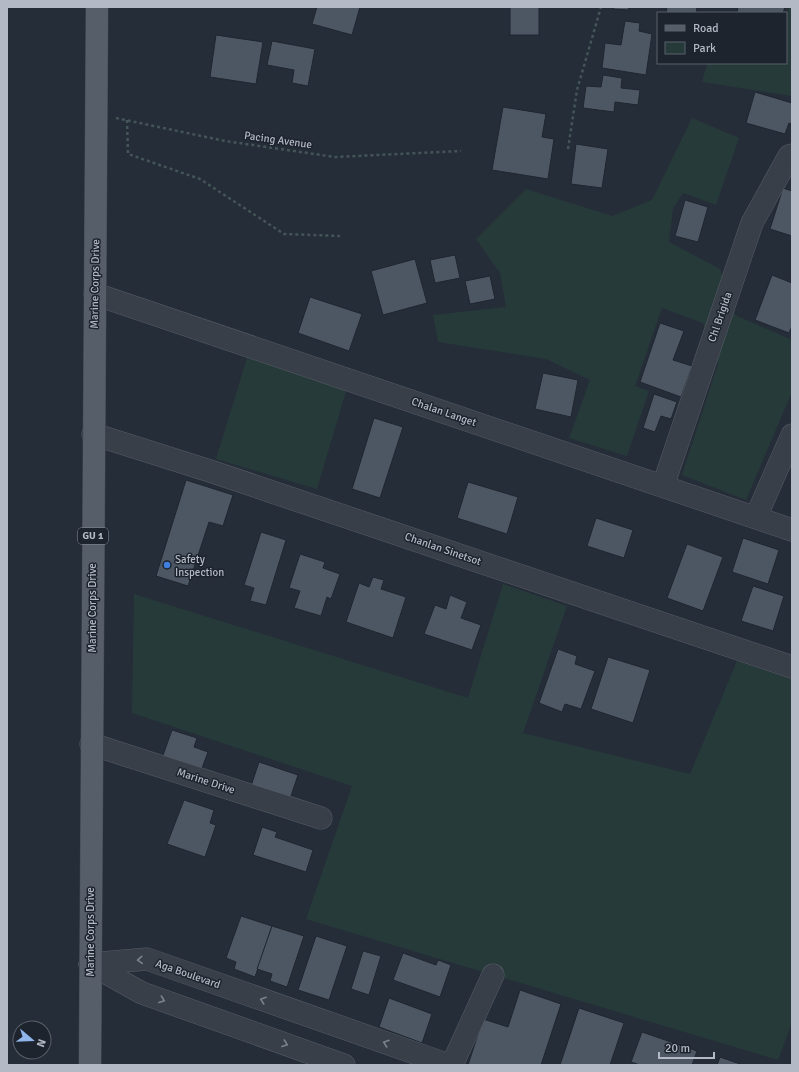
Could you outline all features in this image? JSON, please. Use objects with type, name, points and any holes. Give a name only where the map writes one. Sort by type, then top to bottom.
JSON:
[{"type":"main road","name":"Marine Corps Drive","points":[[90,1065],[97,7]]},
{"type":"street","name":"Chl Brigida","points":[[662,486],[752,223],[789,156],[792,155]]},
{"type":"street","name":"Chalan Langet","points":[[95,294],[792,530]]},
{"type":"street","name":"Chanlan Sinetsot","points":[[94,434],[210,471],[792,667]]},
{"type":"street","points":[[756,517],[792,435]]},
{"type":"street","name":"Marine Drive","points":[[91,744],[321,818]]},
{"type":"street","name":"Aga Boulevard","points":[[90,964],[147,959],[405,1058],[451,1065]]},
{"type":"street","points":[[90,964],[142,993],[344,1065]]},
{"type":"street","points":[[451,1065],[493,975]]},
{"type":"path","points":[[568,149],[577,90],[601,7]]},
{"type":"path","name":"Pacing Avenue","points":[[96,113],[225,140],[335,157],[461,151]]},
{"type":"path","points":[[127,120],[128,154],[200,179],[284,234],[340,236]]},
{"type":"green space","points":[[789,7],[792,7],[792,96],[702,82],[707,64],[787,64],[787,15]]},
{"type":"green space","points":[[692,118],[739,138],[716,205],[683,193],[673,208],[669,242],[720,269],[735,315],[792,340],[792,392],[746,500],[682,475],[718,364],[703,323],[662,308],[635,386],[649,391],[627,456],[569,438],[590,380],[546,359],[438,342],[433,315],[506,307],[500,273],[476,239],[526,189],[612,216],[652,200]]},
{"type":"green space","points":[[247,358],[347,388],[317,489],[216,459]]},
{"type":"green space","points":[[503,584],[567,606],[523,733],[690,774],[737,661],[792,679],[792,1022],[778,1060],[306,919],[352,786],[132,713],[134,594],[468,698]]},
{"type":"building","points":[[317,7],[360,7],[352,35],[312,24]]},
{"type":"building","points":[[510,7],[539,7],[539,35],[510,35]]},
{"type":"building","points":[[614,7],[629,7],[628,10],[613,9]]},
{"type":"building","points":[[667,7],[697,7],[696,12],[666,12]]},
{"type":"building","points":[[738,7],[785,7],[783,12],[737,12]]},
{"type":"building","points":[[625,21],[640,23],[639,31],[652,34],[646,75],[602,68],[605,43],[621,45]]},
{"type":"building","points":[[216,35],[263,42],[256,84],[210,77]]},
{"type":"building","points":[[272,41],[315,49],[308,86],[292,83],[294,70],[267,65]]},
{"type":"building","points":[[603,75],[622,78],[621,88],[640,90],[638,105],[615,102],[614,112],[583,108],[586,86],[601,87]]},
{"type":"building","points":[[755,92],[792,103],[792,124],[789,123],[785,134],[746,123]]},
{"type":"building","points":[[503,107],[546,114],[542,137],[554,139],[548,179],[492,170]]},
{"type":"building","points":[[576,144],[608,149],[602,188],[571,184]]},
{"type":"building","points":[[783,188],[792,191],[792,236],[770,229]]},
{"type":"building","points":[[685,200],[708,207],[698,242],[675,236]]},
{"type":"building","points":[[455,255],[460,278],[435,283],[430,260]]},
{"type":"building","points":[[415,259],[427,303],[383,315],[371,271]]},
{"type":"building","points":[[772,275],[792,283],[792,326],[789,333],[755,320]]},
{"type":"building","points":[[490,276],[495,299],[470,304],[465,281]]},
{"type":"building","points":[[310,297],[362,314],[349,351],[298,333]]},
{"type":"building","points":[[660,323],[684,331],[673,360],[692,366],[681,397],[640,382]]},
{"type":"building","points":[[543,373],[578,380],[571,417],[535,409]]},
{"type":"building","points":[[654,394],[677,402],[671,419],[661,416],[655,432],[643,428]]},
{"type":"building","points":[[374,418],[403,427],[380,498],[352,489]]},
{"type":"building","points":[[186,480],[233,495],[223,526],[209,522],[188,586],[156,576]]},
{"type":"building","points":[[468,482],[518,497],[507,534],[457,518]]},
{"type":"building","points":[[596,518],[633,530],[624,558],[587,546]]},
{"type":"building","points":[[261,532],[286,540],[266,605],[250,601],[254,588],[244,585]]},
{"type":"building","points":[[743,538],[779,550],[768,584],[732,572]]},
{"type":"building","points":[[687,544],[723,557],[703,611],[667,598]]},
{"type":"building","points":[[300,554],[325,562],[323,568],[340,574],[331,599],[327,597],[321,616],[294,608],[300,591],[289,588]]},
{"type":"building","points":[[373,577],[384,580],[381,589],[406,597],[393,638],[346,622],[359,583],[369,587]]},
{"type":"building","points":[[753,586],[784,596],[773,631],[741,621]]},
{"type":"building","points":[[450,595],[467,602],[461,618],[481,625],[472,650],[424,634],[435,605],[446,609]]},
{"type":"building","points":[[558,649],[577,656],[575,664],[595,671],[581,709],[565,704],[562,712],[539,703]]},
{"type":"building","points":[[608,657],[650,670],[633,723],[591,709]]},
{"type":"building","points":[[172,730],[197,738],[194,747],[208,752],[201,771],[162,758]]},
{"type":"building","points":[[259,762],[298,775],[290,799],[251,786]]},
{"type":"building","points":[[184,800],[214,810],[210,823],[216,825],[205,857],[167,844]]},
{"type":"building","points":[[262,827],[277,832],[275,837],[313,850],[306,872],[253,855]]},
{"type":"building","points":[[241,916],[272,926],[255,977],[234,969],[236,962],[226,958]]},
{"type":"building","points":[[272,926],[304,936],[287,987],[270,981],[272,974],[257,969]]},
{"type":"building","points":[[316,936],[347,946],[329,1000],[298,990]]},
{"type":"building","points":[[363,951],[381,956],[369,995],[351,989]]},
{"type":"building","points":[[403,953],[436,965],[438,960],[451,965],[440,997],[393,980]]},
{"type":"building","points":[[520,990],[561,1004],[541,1065],[468,1065],[483,1019],[508,1027]]},
{"type":"building","points":[[389,998],[432,1014],[422,1043],[379,1027]]},
{"type":"building","points":[[579,1008],[624,1023],[610,1065],[560,1065]]},
{"type":"building","points":[[642,1032],[697,1051],[692,1065],[640,1065],[631,1062]]},
{"type":"building","points":[[720,1057],[743,1065],[717,1065]]},
{"type":"place","name":"Safety Inspection","points":[[167,565]]}]
